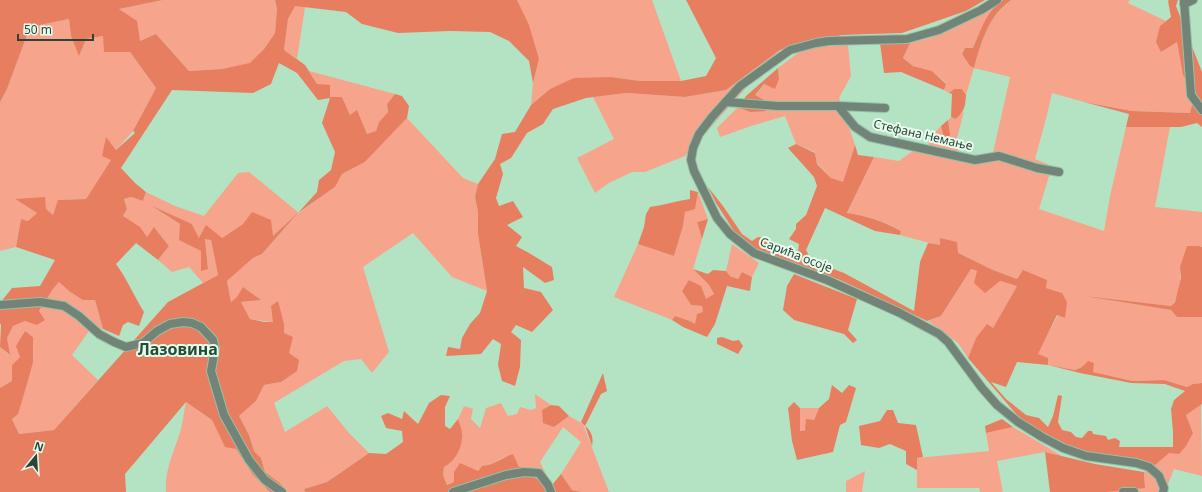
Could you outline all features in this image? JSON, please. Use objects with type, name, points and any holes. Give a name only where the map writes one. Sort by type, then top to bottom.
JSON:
[{"type":"street","name":"Сарића осоје","points":[[997,0],[981,10],[939,30],[907,39],[829,41],[790,50],[740,86],[712,117],[699,134],[693,148],[691,160],[694,171],[717,218],[730,234],[754,254],[828,280],[900,313],[939,334],[948,342],[982,388],[997,405],[1018,422],[1063,448],[1086,456],[1136,463],[1149,467],[1159,476],[1164,488],[1163,492]]},
{"type":"street","points":[[1193,0],[1184,2],[1191,95],[1202,110]]},
{"type":"street","name":"Стефана Немање","points":[[726,102],[777,106],[885,108]]},
{"type":"street","name":"Стефана Немање","points":[[838,106],[855,127],[870,137],[975,160],[999,156],[1037,168],[1059,172]]},
{"type":"street","points":[[0,305],[40,302],[64,306],[79,316],[99,334],[126,347],[143,343],[157,331],[170,324],[183,322],[192,323],[201,327],[213,340],[215,349],[211,371],[224,416],[249,460],[265,480],[282,492]]},
{"type":"street","points":[[453,492],[524,472],[539,474],[548,485],[551,492]]},
{"type":"street","points":[[1123,492],[1134,492]]},
{"type":"shaded area","points":[[0,0],[163,0],[119,9],[137,21],[140,41],[156,34],[189,71],[222,69],[250,63],[264,49],[275,33],[277,9],[275,0],[517,0],[529,25],[539,59],[533,83],[529,61],[509,41],[490,32],[450,31],[398,33],[362,24],[346,12],[295,6],[288,19],[284,50],[305,65],[317,84],[330,85],[330,97],[342,97],[350,115],[357,110],[367,134],[376,131],[379,122],[388,112],[387,104],[395,94],[402,96],[409,106],[407,118],[365,162],[342,174],[335,187],[298,213],[317,192],[319,180],[331,170],[335,152],[322,123],[330,98],[318,100],[297,73],[279,63],[271,84],[253,93],[172,90],[121,168],[146,192],[143,201],[131,197],[124,199],[127,209],[123,216],[140,227],[147,237],[154,227],[169,246],[158,260],[136,243],[116,264],[144,312],[139,326],[128,322],[123,325],[119,336],[103,329],[95,300],[83,300],[59,282],[39,311],[45,320],[37,325],[25,321],[13,326],[7,338],[10,355],[0,347],[0,303],[12,288],[40,286],[55,260],[16,247],[21,219],[28,221],[37,213],[15,199],[45,197],[46,209],[53,215],[58,200],[86,199],[111,160],[102,156],[106,137],[116,150],[135,133],[133,131],[156,88],[130,52],[104,52],[103,36],[86,39],[79,56],[71,36],[69,19],[30,27],[7,89],[0,102]]},
{"type":"shaded area","points":[[163,0],[275,0],[277,9],[275,33],[264,49],[250,64],[222,69],[189,71],[156,34],[140,41],[119,9]]},
{"type":"shaded area","points":[[517,0],[652,0],[681,81],[640,81],[611,77],[550,89],[531,105],[533,83],[539,59]]},
{"type":"shaded area","points":[[686,0],[985,0],[966,11],[902,33],[842,35],[780,50],[726,90],[685,97],[626,93],[586,98],[553,109],[543,124],[527,133],[511,158],[500,164],[503,174],[496,198],[499,206],[513,201],[523,217],[507,225],[522,237],[516,246],[552,267],[554,280],[545,283],[523,267],[524,288],[541,292],[553,310],[532,332],[516,325],[511,332],[521,340],[520,367],[515,386],[502,381],[498,365],[501,344],[493,339],[481,354],[446,356],[448,347],[460,349],[462,338],[470,324],[480,313],[487,291],[478,234],[478,212],[475,197],[478,184],[495,159],[502,134],[515,132],[531,105],[550,89],[574,78],[611,77],[640,81],[681,81],[706,76],[716,58]]},
{"type":"shaded area","points":[[1003,0],[1011,0],[996,14],[986,31],[974,68],[970,66],[962,54],[965,48],[973,48],[988,15],[997,4]]},
{"type":"shaded area","points":[[1011,0],[1130,0],[1128,3],[1166,21],[1160,26],[1161,52],[1177,41],[1183,75],[1195,94],[1190,113],[1132,111],[1084,102],[1052,93],[1035,159],[1052,166],[1039,209],[1104,231],[1110,196],[1126,127],[1170,127],[1155,207],[1202,212],[1202,247],[1199,246],[1180,267],[1178,293],[1171,306],[1096,298],[1171,310],[1177,317],[1202,317],[1202,383],[1193,384],[1187,387],[1164,380],[1134,381],[1093,372],[1082,367],[1075,370],[1048,365],[1037,354],[1058,315],[1064,318],[1062,293],[1046,288],[1023,271],[1017,279],[993,270],[957,253],[941,238],[940,246],[900,235],[901,231],[875,219],[847,214],[874,157],[899,161],[914,150],[931,154],[928,139],[941,126],[945,142],[950,134],[948,120],[951,117],[956,119],[964,111],[956,142],[959,154],[976,157],[993,153],[1010,77],[974,68],[986,31],[996,14]]},
{"type":"shaded area","points":[[1169,0],[1178,0],[1176,6],[1202,72],[1202,127],[1197,123],[1181,127],[1126,127],[1129,114],[1084,102],[1132,111],[1190,113],[1195,94],[1183,75],[1177,42],[1161,52],[1156,42],[1160,26],[1171,17]]},
{"type":"shaded area","points":[[999,2],[983,25],[973,48],[965,48],[962,54],[970,66],[974,68],[966,95],[962,89],[954,89],[949,93],[944,90],[946,83],[932,71],[913,66],[903,58],[910,43],[930,38],[959,25]]},
{"type":"shaded area","points":[[295,5],[305,7],[297,59],[284,50],[288,19]]},
{"type":"shaded area","points":[[69,19],[71,36],[79,55],[86,39],[103,36],[130,52],[156,88],[133,131],[116,150],[106,138],[111,160],[86,199],[59,200],[53,215],[46,210],[15,199],[37,213],[28,221],[21,219],[16,247],[0,251],[0,102],[7,89],[30,27]]},
{"type":"shaded area","points":[[880,43],[910,43],[903,58],[913,66],[932,71],[946,84],[944,90],[901,72],[884,73]]},
{"type":"shaded area","points":[[848,45],[851,76],[839,98],[855,145],[843,183],[831,178],[817,163],[815,152],[796,144],[785,116],[720,137],[717,128],[738,107],[755,95],[764,84],[779,79],[778,68],[802,50],[817,46]]},
{"type":"shaded area","points":[[780,50],[685,156],[645,172],[632,172],[609,183],[595,193],[577,158],[614,139],[593,97],[626,93],[685,97],[726,90]]},
{"type":"shaded area","points":[[778,68],[779,79],[775,89],[764,84],[755,95],[764,100],[766,111],[750,112],[738,107],[746,96]]},
{"type":"shaded area","points":[[309,71],[395,94],[387,104],[388,112],[379,122],[376,132],[367,134],[357,111],[350,115],[342,97],[330,98],[317,84]]},
{"type":"shaded area","points":[[954,89],[962,89],[966,95],[964,108],[956,119],[951,117],[952,94],[949,93]]},
{"type":"shaded area","points":[[407,118],[463,178],[478,184],[475,197],[478,212],[478,234],[487,291],[452,277],[413,233],[363,267],[389,352],[372,373],[361,359],[344,361],[274,403],[285,432],[327,406],[349,433],[369,453],[327,482],[304,489],[305,492],[287,492],[280,483],[265,472],[261,458],[254,451],[249,435],[239,416],[256,401],[264,385],[281,382],[289,354],[284,333],[284,324],[250,319],[241,302],[261,300],[237,297],[231,302],[227,281],[253,258],[262,254],[295,217],[272,237],[243,224],[222,238],[205,238],[211,240],[218,275],[203,283],[189,267],[172,272],[158,260],[169,246],[155,228],[147,237],[123,216],[127,209],[124,199],[131,197],[143,201],[146,192],[175,206],[204,216],[238,173],[249,172],[299,213],[335,187],[342,174],[365,162]],"holes":[[[155,208],[192,224],[199,238],[205,238],[208,269],[201,251],[180,240],[180,224]]]},
{"type":"shaded area","points":[[948,120],[950,134],[949,142],[945,142],[941,126]]},
{"type":"shaded area","points":[[796,144],[815,153],[817,164],[831,178],[843,182],[855,145],[858,155],[874,157],[847,213],[875,219],[901,231],[900,235],[875,231],[825,208],[806,250],[812,261],[844,273],[914,311],[920,262],[928,243],[940,245],[940,238],[957,242],[958,253],[993,270],[1017,279],[1023,270],[1047,280],[1046,288],[1062,293],[1067,302],[1065,318],[1057,315],[1038,354],[1048,358],[1048,365],[1075,370],[1082,367],[1088,361],[1094,363],[1093,372],[1133,381],[1164,380],[1187,387],[1193,384],[1202,383],[1202,404],[1186,415],[1193,433],[1186,446],[1179,454],[1169,453],[1155,465],[1080,451],[1050,438],[1022,421],[968,358],[976,338],[987,324],[993,328],[1017,286],[1000,281],[985,293],[974,283],[977,271],[971,269],[941,316],[927,321],[840,280],[756,250],[739,239],[716,203],[708,187],[742,234],[752,241],[758,237],[770,240],[776,243],[788,254],[798,253],[799,244],[789,239],[796,229],[796,224],[806,215],[817,186],[814,177],[788,148]],"holes":[[[1017,362],[1048,365],[1131,383],[1165,384],[1185,391],[1174,400],[1171,409],[1173,447],[1119,447],[1120,441],[1115,438],[1108,440],[1106,436],[1093,434],[1092,431],[1088,431],[1082,438],[1076,437],[1071,432],[1062,430],[1058,422],[1062,396],[1058,395],[1053,416],[1048,427],[1039,418],[1026,415],[1006,399],[991,382],[1006,387]]]},
{"type":"shaded area","points":[[690,190],[698,192],[695,209],[685,212],[683,226],[674,256],[638,244],[644,227],[646,214],[650,207],[690,199]]},
{"type":"shaded area","points":[[698,192],[708,219],[697,222],[702,239],[693,269],[709,285],[714,294],[706,300],[690,280],[682,291],[691,305],[702,306],[703,312],[695,324],[675,316],[672,320],[614,297],[638,244],[674,256],[683,226],[685,212],[695,208]]},
{"type":"shaded area","points":[[152,206],[192,224],[199,238],[206,225],[222,238],[243,224],[252,212],[271,220],[273,236],[298,213],[262,254],[253,258],[227,281],[231,302],[237,297],[243,287],[261,300],[241,302],[250,319],[273,322],[271,306],[278,301],[284,324],[284,333],[293,337],[289,353],[299,360],[297,371],[281,382],[264,385],[256,401],[239,416],[249,435],[254,451],[261,458],[265,472],[280,483],[287,492],[270,492],[253,475],[236,449],[225,447],[212,420],[186,402],[125,474],[126,492],[0,492],[0,388],[12,381],[12,365],[20,357],[16,346],[25,331],[33,337],[33,362],[18,414],[12,419],[19,434],[54,430],[168,302],[218,275],[211,240],[205,239],[208,269],[201,271],[201,251],[179,240],[180,224]]},
{"type":"shaded area","points":[[708,219],[702,239],[697,222]]},
{"type":"shaded area","points":[[732,244],[759,263],[752,277],[742,272],[738,279],[730,276],[726,271]]},
{"type":"shaded area","points":[[1187,246],[1202,247],[1202,317],[1177,317],[1171,310],[1084,296],[1171,306],[1175,302],[1181,278],[1180,267]]},
{"type":"shaded area","points":[[693,269],[708,274],[713,270],[726,271],[730,276],[738,279],[742,272],[752,277],[750,291],[727,286],[715,324],[707,337],[683,327],[672,320],[675,316],[695,324],[697,314],[703,312],[702,306],[691,305],[682,291],[689,280],[701,286],[706,299],[714,294],[709,285]]},
{"type":"shaded area","points":[[971,269],[1000,281],[1017,286],[993,328],[976,338],[968,358],[958,343],[928,321],[941,316]]},
{"type":"shaded area","points":[[794,274],[857,299],[848,330],[857,340],[853,343],[844,334],[794,320],[783,310],[787,286]]},
{"type":"shaded area","points":[[59,282],[69,291],[95,300],[103,329],[89,331],[72,355],[98,380],[54,430],[19,434],[12,419],[33,337],[24,331],[20,357],[12,365],[12,382],[0,388],[0,347],[9,355],[7,338],[13,326],[25,321],[45,320],[39,311]]},
{"type":"shaded area","points":[[722,337],[733,341],[739,340],[743,346],[738,354],[717,344],[717,338]]},
{"type":"shaded area","points":[[603,373],[607,391],[601,394],[585,426],[581,422]]},
{"type":"shaded area","points":[[832,385],[842,393],[849,385],[856,388],[846,422],[840,425],[833,452],[797,460],[792,441],[788,408],[794,402],[800,408],[800,431],[805,430],[806,419],[814,420],[819,408],[829,399]]},
{"type":"shaded area","points":[[535,394],[551,405],[542,410],[554,427],[569,416],[583,424],[609,492],[582,492],[572,490],[561,474],[581,442],[563,427],[540,462],[552,486],[546,485],[533,478],[504,457],[494,463],[482,466],[478,471],[454,472],[454,482],[447,485],[443,475],[444,467],[462,437],[458,419],[464,406],[473,409],[471,419],[480,428],[486,408],[501,403],[508,416],[517,414],[520,407],[531,410],[536,408]]},
{"type":"shaded area","points":[[441,395],[450,396],[445,407],[445,426],[450,429],[458,419],[462,433],[457,455],[448,465],[444,467],[443,475],[447,485],[454,482],[454,472],[460,463],[478,471],[482,466],[494,463],[513,454],[519,467],[526,468],[530,476],[552,485],[561,474],[572,490],[582,492],[305,492],[304,489],[327,482],[369,453],[386,454],[403,442],[402,431],[386,428],[381,416],[388,413],[402,419],[404,411],[418,424],[429,403]]},
{"type":"shaded area","points":[[186,402],[212,420],[225,446],[236,449],[253,475],[270,492],[166,492],[168,468],[181,429]]},
{"type":"shaded area","points":[[1201,404],[1202,476],[1174,469],[1165,492],[1108,492],[1145,487],[1144,472],[1193,433],[1186,415]]},
{"type":"shaded area","points":[[551,405],[559,406],[569,416],[554,427],[543,423],[542,410]]},
{"type":"shaded area","points":[[800,408],[819,408],[810,425],[804,430],[800,431]]},
{"type":"shaded area","points":[[887,410],[893,410],[898,423],[916,425],[923,457],[917,458],[917,470],[906,464],[906,451],[890,444],[879,448],[861,445],[859,426],[880,421]]},
{"type":"shaded area","points":[[1002,419],[1013,427],[986,433],[985,426]]},
{"type":"shaded area","points":[[585,426],[592,434],[592,446]]},
{"type":"shaded area","points":[[1013,427],[1062,456],[1045,452],[997,461],[1003,492],[980,492],[979,488],[917,488],[917,458],[989,451],[986,433]]},
{"type":"shaded area","points":[[1045,452],[1095,464],[1144,472],[1145,488],[1108,492],[1050,492]]},
{"type":"shaded area","points":[[865,471],[862,492],[846,492],[846,481]]},
{"type":"district","name":"Лазовина","points":[[178,349]]}]
